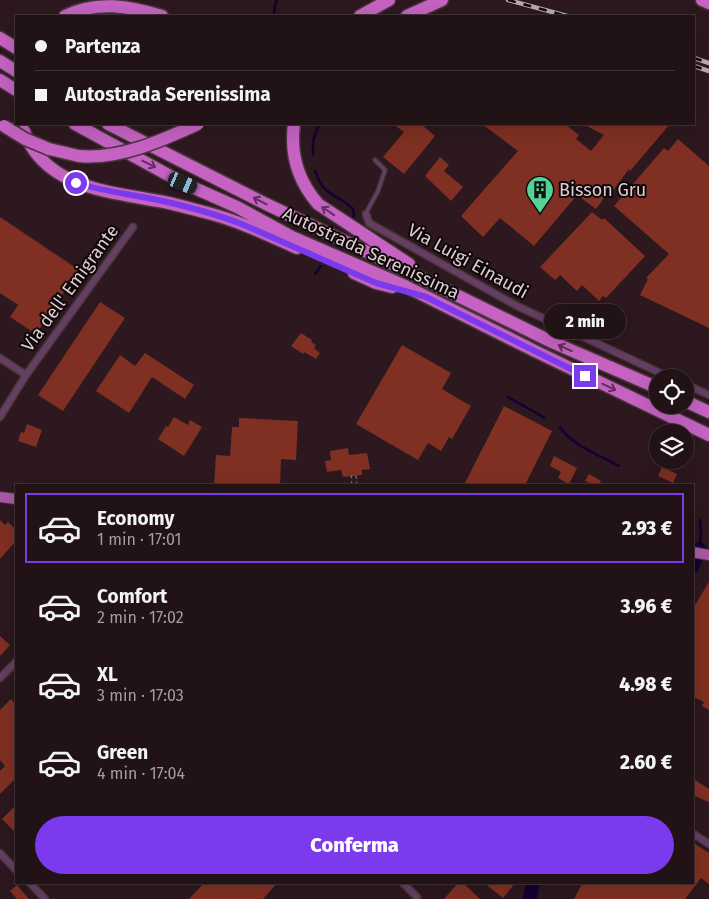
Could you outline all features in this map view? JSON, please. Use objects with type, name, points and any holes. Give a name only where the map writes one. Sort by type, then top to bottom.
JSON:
[{"type":"highway","points":[[413,14],[442,0]]},
{"type":"highway","points":[[702,0],[709,3]]},
{"type":"highway","points":[[362,15],[387,1]]},
{"type":"highway","points":[[68,15],[86,8],[113,6],[158,15]]},
{"type":"highway","points":[[0,38],[15,47]]},
{"type":"highway","points":[[0,61],[15,70]]},
{"type":"highway","points":[[0,80],[15,89]]},
{"type":"highway","points":[[2,125],[25,139],[49,149],[92,157],[121,153],[196,125]]},
{"type":"highway","name":"Autostrada Serenissima","points":[[77,125],[183,183],[237,207],[292,237],[405,286],[709,435]]},
{"type":"highway","name":"Autostrada Serenissima","points":[[110,125],[266,204],[552,342],[649,384]]},
{"type":"highway","points":[[294,125],[292,144],[298,172],[305,188],[318,204],[441,287]]},
{"type":"highway","points":[[24,131],[31,145],[44,162],[59,174],[76,183],[96,189],[166,202],[226,218],[376,283],[426,297]]},
{"type":"highway","points":[[694,405],[709,412]]},
{"type":"main road","points":[[694,552],[709,555]]},
{"type":"street","name":"Via Luigi Einaudi","points":[[366,214],[369,223],[517,306],[652,369]]},
{"type":"street","name":"Via dell' Emigrante","points":[[0,417],[26,375],[132,227]]},
{"type":"street","points":[[0,358],[26,375]]},
{"type":"street","points":[[694,388],[709,395]]},
{"type":"street","points":[[0,678],[15,663]]},
{"type":"street","points":[[694,834],[709,844]]},
{"type":"street","points":[[0,853],[15,869]]},
{"type":"street","points":[[31,884],[45,899]]},
{"type":"street","points":[[404,884],[417,897],[416,899]]},
{"type":"lane","points":[[366,214],[386,170],[375,160]]},
{"type":"building","points":[[394,125],[422,125],[435,136],[404,174],[383,157],[404,132]]},
{"type":"building","points":[[483,125],[566,125],[579,135],[576,139],[591,151],[604,135],[585,125],[669,125],[630,171],[629,169],[612,192],[610,190],[596,209],[577,195],[534,246],[500,218],[483,237],[461,216],[518,151]]},
{"type":"building","points":[[678,139],[709,166],[709,328],[640,295],[648,279],[646,278],[669,254],[614,206],[664,148],[668,151]]},
{"type":"building","points":[[440,157],[449,165],[444,171],[463,187],[451,201],[425,176]]},
{"type":"building","points":[[592,212],[602,220],[604,218],[645,256],[606,298],[603,296],[599,301],[582,285],[577,291],[560,275],[555,280],[540,267]]},
{"type":"building","points":[[0,217],[79,270],[36,334],[10,317],[18,305],[0,293]]},
{"type":"building","points":[[100,302],[125,318],[63,411],[38,395]]},
{"type":"building","points":[[301,333],[316,345],[314,348],[320,353],[316,359],[304,352],[303,354],[291,346]]},
{"type":"building","points":[[402,345],[451,373],[442,389],[471,406],[452,439],[449,437],[441,451],[428,443],[418,460],[356,424]]},
{"type":"building","points":[[145,353],[194,385],[185,399],[152,377],[129,413],[96,391],[120,355],[135,366]]},
{"type":"building","points":[[504,406],[552,431],[526,484],[465,484]]},
{"type":"building","points":[[174,417],[188,425],[190,420],[202,427],[184,456],[158,439]]},
{"type":"building","points":[[239,418],[298,421],[296,460],[281,459],[280,484],[214,484],[216,455],[230,456],[232,427],[239,427]]},
{"type":"building","points":[[27,424],[42,430],[36,447],[18,441],[21,432],[24,433]]},
{"type":"building","points":[[348,448],[349,455],[367,453],[370,469],[362,470],[362,475],[343,477],[341,470],[327,472],[325,461],[331,460],[330,451]]},
{"type":"building","points":[[554,456],[577,468],[569,484],[558,478],[561,472],[550,466]]},
{"type":"building","points":[[661,469],[666,469],[677,474],[673,483],[658,476]]},
{"type":"building","points":[[589,474],[601,481],[600,484],[592,484],[585,481]]},
{"type":"building","points":[[0,520],[5,525],[8,522],[15,529],[15,542],[0,559]]},
{"type":"building","points":[[709,582],[709,710],[702,706],[704,702],[694,697],[694,607]]},
{"type":"building","points":[[0,636],[10,645],[0,656]]},
{"type":"building","points":[[11,699],[15,704],[15,779],[0,794],[0,771],[5,766],[0,760],[0,710]]},
{"type":"building","points":[[694,779],[709,789],[709,802],[694,796]]},
{"type":"building","points":[[15,806],[15,832],[2,819]]},
{"type":"building","points":[[694,843],[709,853],[709,884],[701,878],[685,899],[574,899],[582,884],[694,884]]},
{"type":"building","points":[[203,884],[276,884],[263,899],[189,899]]},
{"type":"building","points":[[457,884],[464,884],[480,899],[444,899]]},
{"type":"building","points":[[486,884],[514,884],[503,898]]},
{"type":"building","points":[[17,885],[29,899],[17,899],[10,891]]},
{"type":"waterway","points":[[274,15],[277,0]]},
{"type":"waterway","points":[[313,155],[313,141],[319,125]]},
{"type":"waterway","points":[[315,171],[322,186],[353,209],[354,215],[352,218]]},
{"type":"waterway","points":[[315,274],[321,266]]},
{"type":"waterway","points":[[508,397],[545,418]]},
{"type":"waterway","points":[[560,427],[578,444],[619,466]]},
{"type":"waterway","points":[[699,549],[700,520]]},
{"type":"waterway","points":[[694,562],[699,549]]},
{"type":"waterway","points":[[530,899],[533,884]]},
{"type":"railway","points":[[508,0],[563,15]]},
{"type":"railway","points":[[695,58],[709,63]]},
{"type":"railway","points":[[695,66],[709,71]]},
{"type":"place","name":"Bisson Gru","points":[[540,214]]},
{"type":"route","points":[[76,183],[119,194],[166,202],[226,218],[376,283],[426,297],[585,376]]}]
